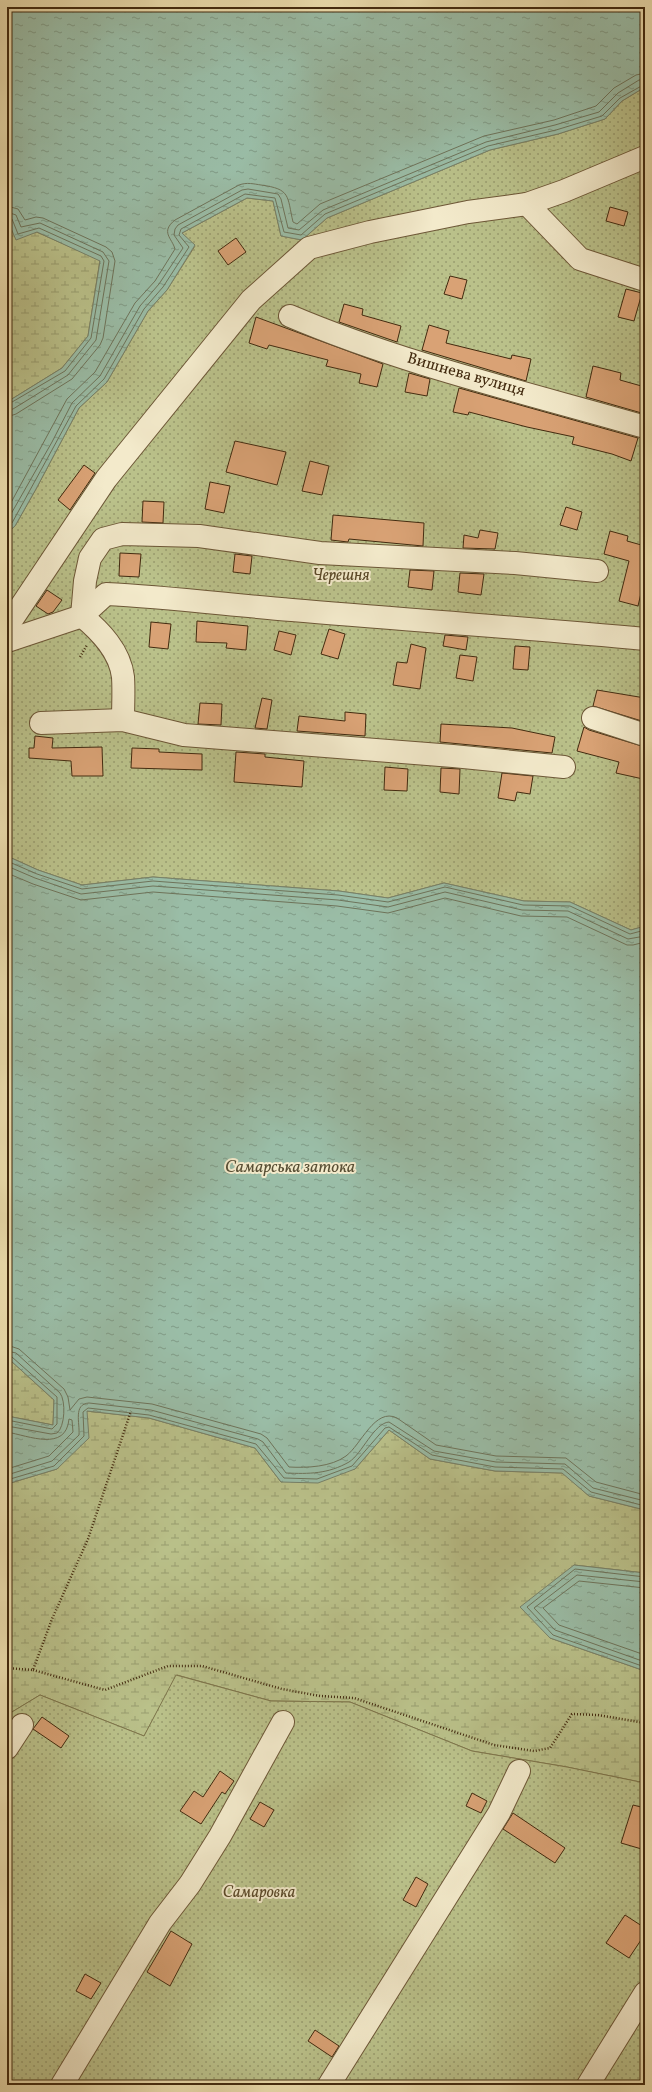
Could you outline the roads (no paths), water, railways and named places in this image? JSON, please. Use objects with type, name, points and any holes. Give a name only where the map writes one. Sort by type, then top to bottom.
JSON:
[{"type":"street","points":[[7,627],[106,479],[251,300],[309,248],[370,232],[468,212],[527,204],[564,191],[645,157]]},
{"type":"street","points":[[527,204],[580,259],[645,280]]},
{"type":"street","name":"Вишнева вулиця","points":[[290,316],[338,336],[645,427]]},
{"type":"street","points":[[82,616],[85,581],[90,558],[103,540],[122,534],[199,536],[320,554],[514,562],[598,571]]},
{"type":"street","points":[[7,641],[82,616],[106,594],[165,597],[291,610],[532,628],[645,639]]},
{"type":"street","points":[[82,616],[98,630],[115,653],[123,675],[123,720]]},
{"type":"street","points":[[593,718],[645,735]]},
{"type":"street","points":[[41,723],[123,720],[184,735],[564,767]]},
{"type":"street","points":[[62,2085],[160,1923],[190,1884],[220,1836],[283,1722]]},
{"type":"street","points":[[7,1748],[22,1725]]},
{"type":"street","points":[[329,2085],[499,1813],[519,1771]]},
{"type":"street","points":[[588,2085],[645,1993]]},
{"type":"water","points":[[7,7],[645,7],[645,87],[622,101],[605,119],[558,134],[490,150],[327,218],[302,240],[281,236],[273,201],[247,198],[182,233],[195,245],[167,290],[148,311],[107,382],[79,408],[15,526],[7,533],[7,402],[62,368],[88,336],[100,261],[37,232],[16,240],[7,219]]},
{"type":"water","name":"Самарська затока","points":[[7,856],[38,870],[82,885],[153,877],[339,891],[388,898],[444,883],[524,901],[570,902],[631,930],[645,926],[645,1510],[589,1496],[562,1473],[495,1471],[430,1459],[389,1430],[355,1469],[318,1483],[281,1482],[255,1448],[149,1418],[87,1411],[89,1438],[57,1469],[7,1484],[7,1416],[53,1425],[54,1400],[10,1360],[7,1360]]},
{"type":"water","points":[[574,1565],[645,1573],[645,1671],[550,1638],[520,1607]]},
{"type":"park label","name":"Черешня","points":[[341,576]]},
{"type":"park label","name":"Самаровка","points":[[259,1893]]}]
